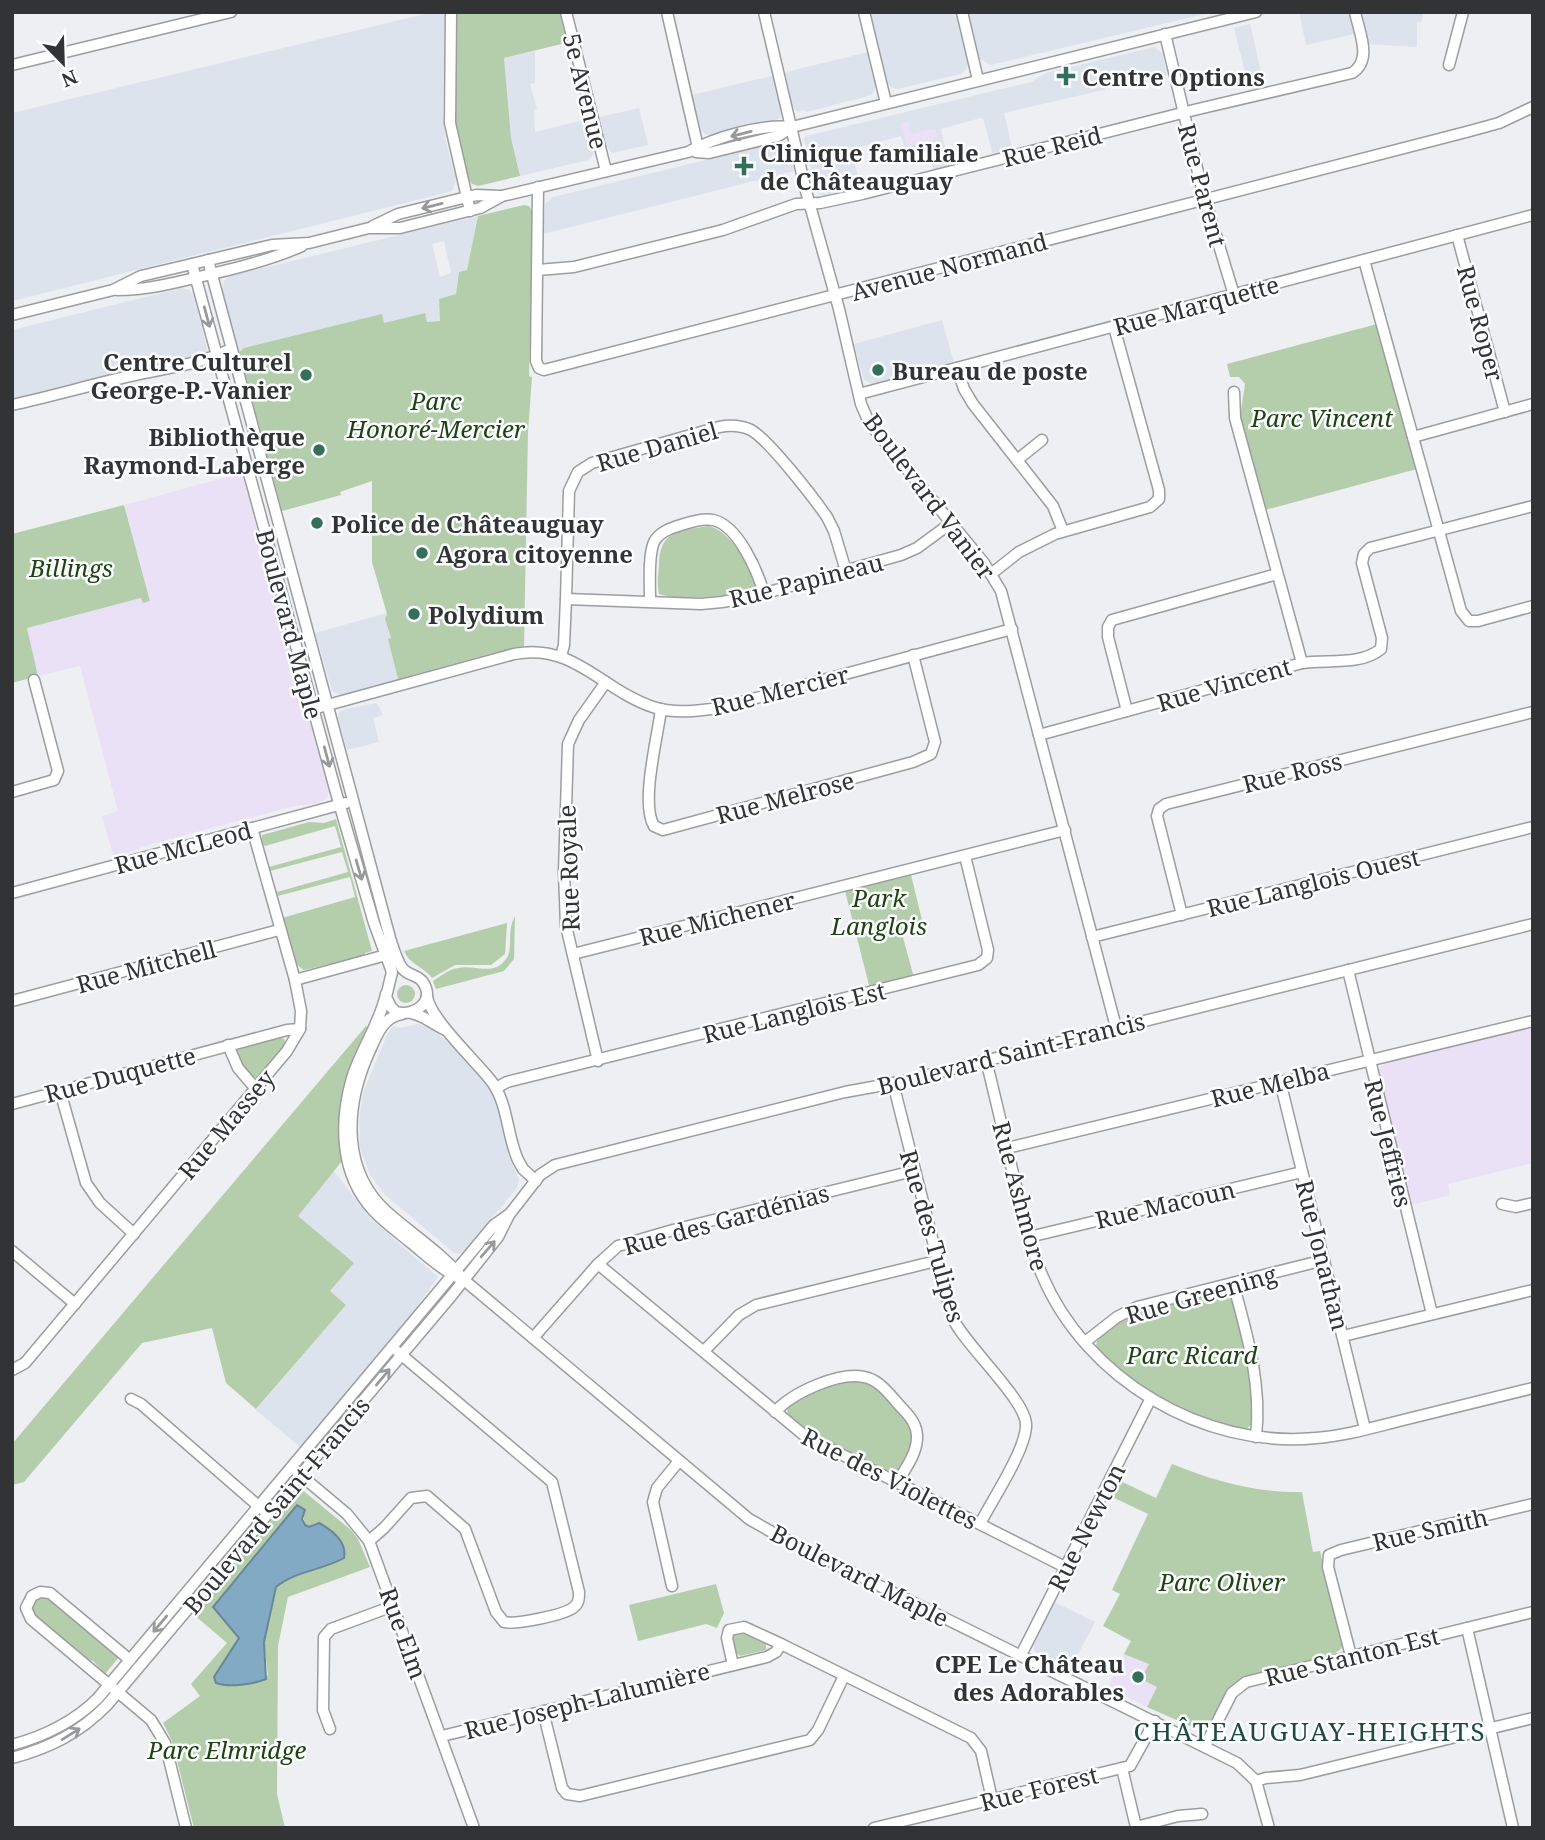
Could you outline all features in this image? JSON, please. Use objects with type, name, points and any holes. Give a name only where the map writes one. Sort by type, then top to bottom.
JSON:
[{"type":"street","points":[[12,65],[231,12]]},
{"type":"street","points":[[452,12],[450,123],[470,211]]},
{"type":"street","name":"5e Avenue","points":[[566,12],[606,170]]},
{"type":"street","points":[[667,12],[699,149]]},
{"type":"street","name":"Boulevard Vanier","points":[[764,12],[864,413],[991,573],[1003,596],[1116,1027]]},
{"type":"street","points":[[864,12],[886,103]]},
{"type":"street","points":[[962,12],[978,79]]},
{"type":"street","points":[[369,228],[400,228],[480,208],[502,196],[606,170],[699,149],[709,153],[777,136],[792,127],[978,79],[1256,12]]},
{"type":"street","name":"Rue Reid","points":[[538,270],[565,268],[608,259],[732,227],[790,206],[862,194],[1348,74],[1361,66],[1364,52],[1355,12]]},
{"type":"street","points":[[1449,65],[1463,12]]},
{"type":"street","name":"Rue Parent","points":[[1165,34],[1183,113],[1234,295]]},
{"type":"street","name":"Avenue Normand","points":[[538,187],[536,361],[539,368],[544,370],[1470,131],[1533,107]]},
{"type":"street","points":[[113,290],[144,290],[196,278],[275,258],[309,243],[369,228],[398,214],[477,195],[502,196]]},
{"type":"street","name":"Rue Marquette","points":[[859,394],[1533,215]]},
{"type":"street","name":"Rue Roper","points":[[1457,235],[1505,412]]},
{"type":"street","points":[[12,315],[113,290],[141,276],[272,245],[309,243]]},
{"type":"street","name":"Boulevard Maple","points":[[208,260],[390,938],[401,967],[412,975]]},
{"type":"street","points":[[1364,260],[1461,611],[1465,618],[1478,621],[1533,606]]},
{"type":"street","name":"Boulevard Maple","points":[[192,264],[340,805],[370,911],[392,974],[380,1013],[357,1063],[348,1094],[344,1127],[346,1155],[353,1176],[371,1208],[440,1267],[454,1272]]},
{"type":"street","points":[[991,573],[1025,549],[1063,531],[1144,509],[1154,505],[1159,499],[1159,489],[1114,327]]},
{"type":"street","points":[[12,405],[149,372],[178,368],[231,349]]},
{"type":"street","points":[[957,368],[964,389],[973,404],[1053,506],[1063,531]]},
{"type":"street","name":"Rue Vincent","points":[[1039,735],[1302,663],[1235,418],[1234,392]]},
{"type":"street","points":[[229,399],[244,395]]},
{"type":"street","points":[[1413,437],[1533,404]]},
{"type":"street","name":"Rue Daniel","points":[[561,656],[564,645],[569,491],[578,472],[606,458],[732,425],[748,429],[760,436],[823,511],[833,528],[846,571]]},
{"type":"street","points":[[240,440],[255,436]]},
{"type":"street","points":[[1017,460],[1042,440]]},
{"type":"street","points":[[252,484],[267,480]]},
{"type":"street","points":[[1302,663],[1353,660],[1381,649],[1382,638],[1362,566],[1364,554],[1374,547],[1533,506]]},
{"type":"street","points":[[650,601],[652,552],[656,539],[674,527],[708,520],[725,526],[740,542],[764,594]]},
{"type":"street","name":"Rue Papineau","points":[[566,599],[712,603],[764,594],[909,552],[951,523]]},
{"type":"street","points":[[271,552],[286,548]]},
{"type":"street","points":[[1127,711],[1108,637],[1108,627],[1112,621],[1277,574]]},
{"type":"street","points":[[278,581],[294,577]]},
{"type":"street","name":"Rue Mercier","points":[[313,709],[514,654],[535,651],[561,656],[648,705],[661,709],[690,711],[728,706],[1012,629]]},
{"type":"street","points":[[299,657],[314,652]]},
{"type":"street","name":"Rue Melrose","points":[[661,709],[651,764],[649,812],[654,827],[663,830],[913,762],[931,754],[935,742],[913,655]]},
{"type":"street","points":[[12,792],[50,782],[58,771],[34,680]]},
{"type":"street","name":"Rue Royale","points":[[598,1061],[564,915],[567,750],[579,720],[606,682]]},
{"type":"street","name":"Rue Ross","points":[[1182,915],[1158,821],[1158,812],[1166,803],[1533,712]]},
{"type":"street","name":"Rue McLeod","points":[[12,893],[353,801]]},
{"type":"street","name":"Rue Langlois Ouest","points":[[1093,937],[1533,827]]},
{"type":"street","points":[[252,828],[295,980],[302,1018],[300,1029]]},
{"type":"street","name":"Rue Michener","points":[[573,954],[1065,830]]},
{"type":"street","name":"Rue Langlois Est","points":[[496,1088],[507,1082],[978,965],[987,958],[988,950],[965,856]]},
{"type":"street","name":"Boulevard Saint-Francis","points":[[12,1758],[42,1749],[74,1733],[95,1717],[118,1692],[464,1280],[498,1237],[509,1215],[536,1181],[551,1168],[573,1159],[845,1092],[893,1083],[1533,924]]},
{"type":"street","name":"Rue Mitchell","points":[[12,1001],[279,930]]},
{"type":"street","points":[[295,980],[386,955]]},
{"type":"street","name":"Rue Jeffries","points":[[1348,971],[1432,1314]]},
{"type":"street","points":[[446,1030],[433,1025],[420,1014],[396,1012],[391,1007],[388,988],[401,975],[412,975],[423,982],[430,1008],[496,1088],[519,1164],[536,1181]]},
{"type":"street","points":[[407,1014],[421,1008],[426,995]]},
{"type":"street","name":"Boulevard Maple","points":[[407,1014],[391,1017],[383,1025],[363,1068],[354,1102],[352,1150],[362,1177],[380,1204],[454,1272],[679,1461],[761,1526],[1205,1746],[1237,1763],[1256,1781]]},
{"type":"street","name":"Rue Melba","points":[[1007,1148],[1533,1021]]},
{"type":"street","name":"Rue Duquette","points":[[12,1104],[228,1045],[300,1029]]},
{"type":"street","name":"Rue Massey","points":[[12,1370],[25,1363],[75,1304],[256,1089],[287,1051],[300,1029]]},
{"type":"street","name":"Rue Duquette","points":[[228,1045],[238,1068],[256,1089]]},
{"type":"street","name":"Rue Ashmore","points":[[986,1060],[1029,1237],[1052,1295],[1085,1342],[1114,1372],[1151,1398],[1199,1422],[1235,1433],[1256,1437],[1317,1438],[1533,1388]]},
{"type":"street","name":"Rue Jonathan","points":[[1280,1082],[1364,1429]]},
{"type":"street","name":"Rue des Tulipes","points":[[893,1083],[949,1310],[955,1325],[1018,1403],[1026,1419],[1026,1430],[1020,1446],[980,1524]]},
{"type":"street","points":[[60,1091],[86,1183],[100,1203],[134,1234]]},
{"type":"street","name":"Rue des Gardénias","points":[[533,1338],[613,1249],[637,1240],[914,1171]]},
{"type":"street","name":"Rue Macoun","points":[[1029,1237],[1302,1172]]},
{"type":"street","points":[[1502,1204],[1516,1207],[1533,1203]]},
{"type":"street","name":"Boulevard Saint-Francis","points":[[12,1745],[44,1735],[67,1723],[92,1703],[454,1272],[495,1225],[509,1215]]},
{"type":"street","points":[[12,1251],[75,1304]]},
{"type":"street","name":"Rue Greening","points":[[1085,1342],[1130,1310],[1324,1260]]},
{"type":"street","points":[[704,1351],[739,1314],[756,1305],[936,1261]]},
{"type":"street","name":"Rue des Violettes","points":[[598,1264],[812,1440],[1065,1567]]},
{"type":"street","points":[[1233,1283],[1257,1382],[1259,1411],[1256,1437]]},
{"type":"street","points":[[1343,1336],[1533,1290]]},
{"type":"street","points":[[369,1541],[411,1498],[427,1496],[466,1529],[496,1612],[504,1622],[515,1623],[564,1612],[575,1606],[579,1600],[552,1482],[393,1347]]},
{"type":"street","points":[[775,1412],[789,1400],[814,1386],[854,1377],[874,1380],[905,1411],[916,1429],[914,1452],[897,1483]]},
{"type":"street","name":"Rue Newton","points":[[1021,1655],[1151,1398]]},
{"type":"street","points":[[131,1399],[148,1410],[268,1513]]},
{"type":"street","points":[[672,1586],[653,1502],[657,1489],[679,1461]]},
{"type":"street","name":"Rue Elm","points":[[291,1467],[347,1514],[369,1541],[474,1828]]},
{"type":"street","name":"Rue Smith","points":[[1350,1656],[1328,1567],[1329,1555],[1336,1551],[1533,1504]]},
{"type":"street","points":[[130,1660],[51,1593],[43,1591],[32,1596],[26,1606],[31,1619],[151,1720],[160,1731],[186,1828]]},
{"type":"street","points":[[330,1728],[323,1710],[324,1637],[331,1629],[393,1606]]},
{"type":"street","name":"Rue Stanton Est","points":[[1205,1746],[1226,1703],[1239,1686],[1252,1680],[1533,1612]]},
{"type":"street","name":"Rue Joseph-Lalumière","points":[[733,1665],[726,1635],[729,1630],[744,1627],[975,1742],[981,1751],[992,1800]]},
{"type":"street","points":[[1467,1628],[1513,1828]]},
{"type":"street","name":"Rue Joseph-Lalumière","points":[[442,1736],[772,1655],[781,1644]]},
{"type":"street","points":[[543,1711],[562,1788],[572,1796],[580,1796],[810,1740],[818,1730],[844,1676]]},
{"type":"street","points":[[1269,1828],[1256,1781],[1300,1775],[1533,1718]]},
{"type":"street","name":"Rue Forest","points":[[874,1828],[1122,1768],[1134,1763],[1155,1721]]},
{"type":"street","name":"Rue Forest","points":[[1122,1768],[1136,1827],[1178,1816],[1202,1814]]},
{"type":"shaded area","points":[[433,12],[445,12],[443,116],[445,138],[456,180],[452,191],[12,301],[12,113]]},
{"type":"shaded area","points":[[870,12],[956,12],[969,63],[966,69],[961,74],[897,89],[891,87],[887,83]]},
{"type":"shaded area","points":[[968,12],[1213,12],[991,65],[979,59]]},
{"type":"shaded area","points":[[1299,12],[1349,12],[1355,34],[1306,45]]},
{"type":"shaded area","points":[[1362,12],[1424,12],[1421,22],[1417,22],[1417,47],[1366,44]]},
{"type":"shaded area","points":[[1250,24],[1265,89],[1250,92],[1234,28]]},
{"type":"shaded area","points":[[1154,47],[1162,53],[1167,75],[1004,113],[1013,151],[993,156],[983,118],[980,118],[941,129],[949,167],[934,171],[927,146],[906,151],[901,136],[853,149],[861,190],[826,198],[817,193],[804,139],[806,136],[1031,82],[1046,73]]},
{"type":"shaded area","points":[[535,51],[535,83],[530,84],[537,109],[534,110],[535,132],[587,119],[594,147],[593,155],[588,160],[520,176],[511,138],[504,58]]},
{"type":"shaded area","points":[[868,52],[876,86],[872,95],[806,112],[798,112],[793,107],[782,73]]},
{"type":"shaded area","points":[[775,75],[782,109],[779,119],[710,135],[700,129],[692,95]]},
{"type":"shaded area","points":[[639,108],[648,145],[612,153],[605,145],[596,118]]},
{"type":"shaded area","points":[[908,121],[912,134],[935,128],[938,139],[907,147],[901,123]]},
{"type":"shaded area","points":[[785,141],[794,171],[543,234],[545,204],[553,197]]},
{"type":"shaded area","points":[[478,216],[467,270],[459,272],[456,294],[440,321],[427,322],[425,314],[384,323],[382,315],[239,352],[222,289],[224,281],[230,276]],"holes":[[[444,241],[451,273],[440,277],[432,244]]]},
{"type":"shaded area","points":[[182,288],[189,290],[194,296],[208,354],[12,402],[12,330]]},
{"type":"shaded area","points":[[942,320],[954,363],[874,385],[864,380],[854,344]]},
{"type":"shaded area","points":[[242,473],[329,790],[328,796],[308,805],[298,805],[151,844],[114,858],[102,816],[118,811],[80,666],[38,676],[27,628],[141,598],[150,600],[124,505]]},
{"type":"shaded area","points":[[387,613],[385,619],[398,679],[341,695],[332,691],[315,633]]},
{"type":"shaded area","points":[[377,703],[383,715],[373,718],[379,742],[347,750],[338,718],[339,712]]},
{"type":"shaded area","points":[[426,1023],[457,1050],[489,1086],[500,1112],[510,1159],[519,1179],[517,1188],[459,1254],[454,1253],[384,1194],[370,1175],[360,1148],[359,1120],[364,1090],[387,1035],[393,1026],[423,1026]]},
{"type":"shaded area","points":[[1533,1027],[1533,1163],[1448,1184],[1450,1195],[1410,1205],[1378,1073],[1380,1067]]},
{"type":"shaded area","points":[[334,1171],[370,1218],[438,1277],[411,1315],[300,1447],[256,1410],[346,1305],[330,1291],[354,1263],[297,1216]]},
{"type":"shaded area","points":[[1054,1602],[1095,1622],[1070,1669],[1034,1651],[1033,1646]]},
{"type":"shaded area","name":"CPE Le Château des Adorables","points":[[1131,1641],[1170,1662],[1147,1707],[1108,1687]]},
{"type":"green space","points":[[456,12],[561,12],[570,42],[504,58],[511,138],[520,176],[478,186],[472,184],[467,177],[455,125]]},
{"type":"green space","name":"Parc Honoré-Mercier","points":[[529,206],[533,212],[529,376],[532,377],[528,432],[524,646],[398,679],[388,639],[391,638],[385,619],[387,614],[372,562],[372,481],[340,492],[341,495],[282,511],[239,352],[244,348],[382,314],[384,323],[425,313],[427,322],[440,321],[439,299],[456,294],[459,272],[467,270],[478,216]]},
{"type":"green space","name":"Parc Vincent","points":[[1377,324],[1417,469],[1265,510],[1240,417],[1245,384],[1239,377],[1230,377],[1227,364]]},
{"type":"green space","name":"Billings","points":[[124,505],[150,601],[143,603],[141,598],[27,628],[38,676],[12,683],[12,534]]},
{"type":"green space","points":[[708,526],[724,534],[746,560],[755,587],[708,597],[659,594],[660,554],[667,539],[688,529]]},
{"type":"green space","points":[[336,819],[372,951],[365,953],[365,956],[304,970],[291,954],[282,918],[355,897],[350,877],[278,896],[277,892],[348,872],[342,852],[270,871],[269,867],[341,847],[335,826],[265,846],[262,843],[262,835],[309,822],[324,823]]},
{"type":"green space","name":"Park Langlois","points":[[911,875],[923,924],[901,930],[914,978],[870,989],[845,891]]},
{"type":"green space","points":[[515,916],[514,959],[504,971],[436,989],[433,981],[451,970],[465,967],[490,969],[501,964],[510,950],[511,928]]},
{"type":"green space","points":[[507,923],[505,954],[491,965],[455,965],[432,978],[404,951]]},
{"type":"green space","points":[[402,985],[410,985],[415,994],[413,1001],[402,1003],[397,998],[397,990]]},
{"type":"green space","points":[[366,1026],[369,1028],[340,1132],[342,1161],[298,1216],[354,1263],[330,1291],[346,1305],[256,1409],[226,1383],[212,1328],[142,1343],[24,1482],[12,1485],[12,1444]]},
{"type":"green space","points":[[280,1036],[285,1040],[283,1049],[259,1078],[249,1077],[237,1057],[236,1049]]},
{"type":"green space","name":"Parc Ricard","points":[[1225,1290],[1233,1296],[1253,1385],[1254,1422],[1245,1430],[1209,1421],[1164,1400],[1123,1372],[1096,1345],[1102,1334],[1133,1316]]},
{"type":"green space","points":[[864,1381],[895,1403],[909,1423],[911,1446],[903,1464],[890,1474],[813,1436],[788,1417],[789,1404],[807,1395],[834,1385]]},
{"type":"green space","name":"Parc Oliver","points":[[1172,1464],[1236,1485],[1302,1492],[1313,1552],[1320,1551],[1343,1643],[1341,1649],[1332,1655],[1249,1676],[1240,1681],[1212,1718],[1197,1729],[1147,1707],[1157,1687],[1141,1679],[1149,1664],[1124,1654],[1131,1641],[1103,1626],[1120,1594],[1112,1590],[1148,1514],[1108,1495],[1116,1479],[1156,1498]]},
{"type":"green space","name":"Parc Elmridge","points":[[301,1489],[351,1530],[358,1539],[370,1567],[288,1597],[278,1646],[277,1794],[285,1828],[194,1828],[172,1741],[163,1723],[200,1696],[191,1684],[227,1643],[193,1614],[295,1491]],"holes":[[[297,1505],[305,1525],[309,1527],[316,1523],[305,1573],[280,1583],[274,1591],[264,1642],[268,1675],[263,1680],[238,1684],[214,1677],[239,1638],[213,1607]]]},
{"type":"green space","points":[[716,1584],[724,1613],[717,1628],[706,1624],[638,1641],[629,1605]]},
{"type":"green space","points":[[42,1597],[48,1598],[119,1657],[105,1674],[93,1661],[87,1659],[35,1615],[32,1610],[33,1602]]},
{"type":"green space","points":[[739,1632],[766,1643],[766,1650],[740,1656],[736,1652],[732,1636]]},
{"type":"water","points":[[297,1505],[305,1510],[302,1519],[305,1525],[309,1527],[319,1523],[338,1537],[344,1558],[292,1577],[276,1587],[264,1642],[266,1679],[241,1685],[216,1683],[214,1677],[239,1638],[213,1607]]},
{"type":"place","name":"Centre Options","points":[[1066,76]]},
{"type":"place","name":"Clinique familiale de Châteauguay","points":[[744,166]]},
{"type":"place","name":"Bureau de poste","points":[[878,370]]},
{"type":"place","name":"Centre Culturel George-P.-Vanier","points":[[306,375]]},
{"type":"place","name":"Bibliothèque Raymond-Laberge","points":[[319,450]]},
{"type":"place","name":"Police de Châteauguay","points":[[317,523]]},
{"type":"place","name":"Agora citoyenne","points":[[422,553]]},
{"type":"place","name":"Polydium","points":[[414,614]]},
{"type":"place","name":"CPE Le Château des Adorables","points":[[1138,1677]]},
{"type":"district","name":"CHÂTEAUGUAY-HEIGHTS","points":[[1310,1731]]}]
